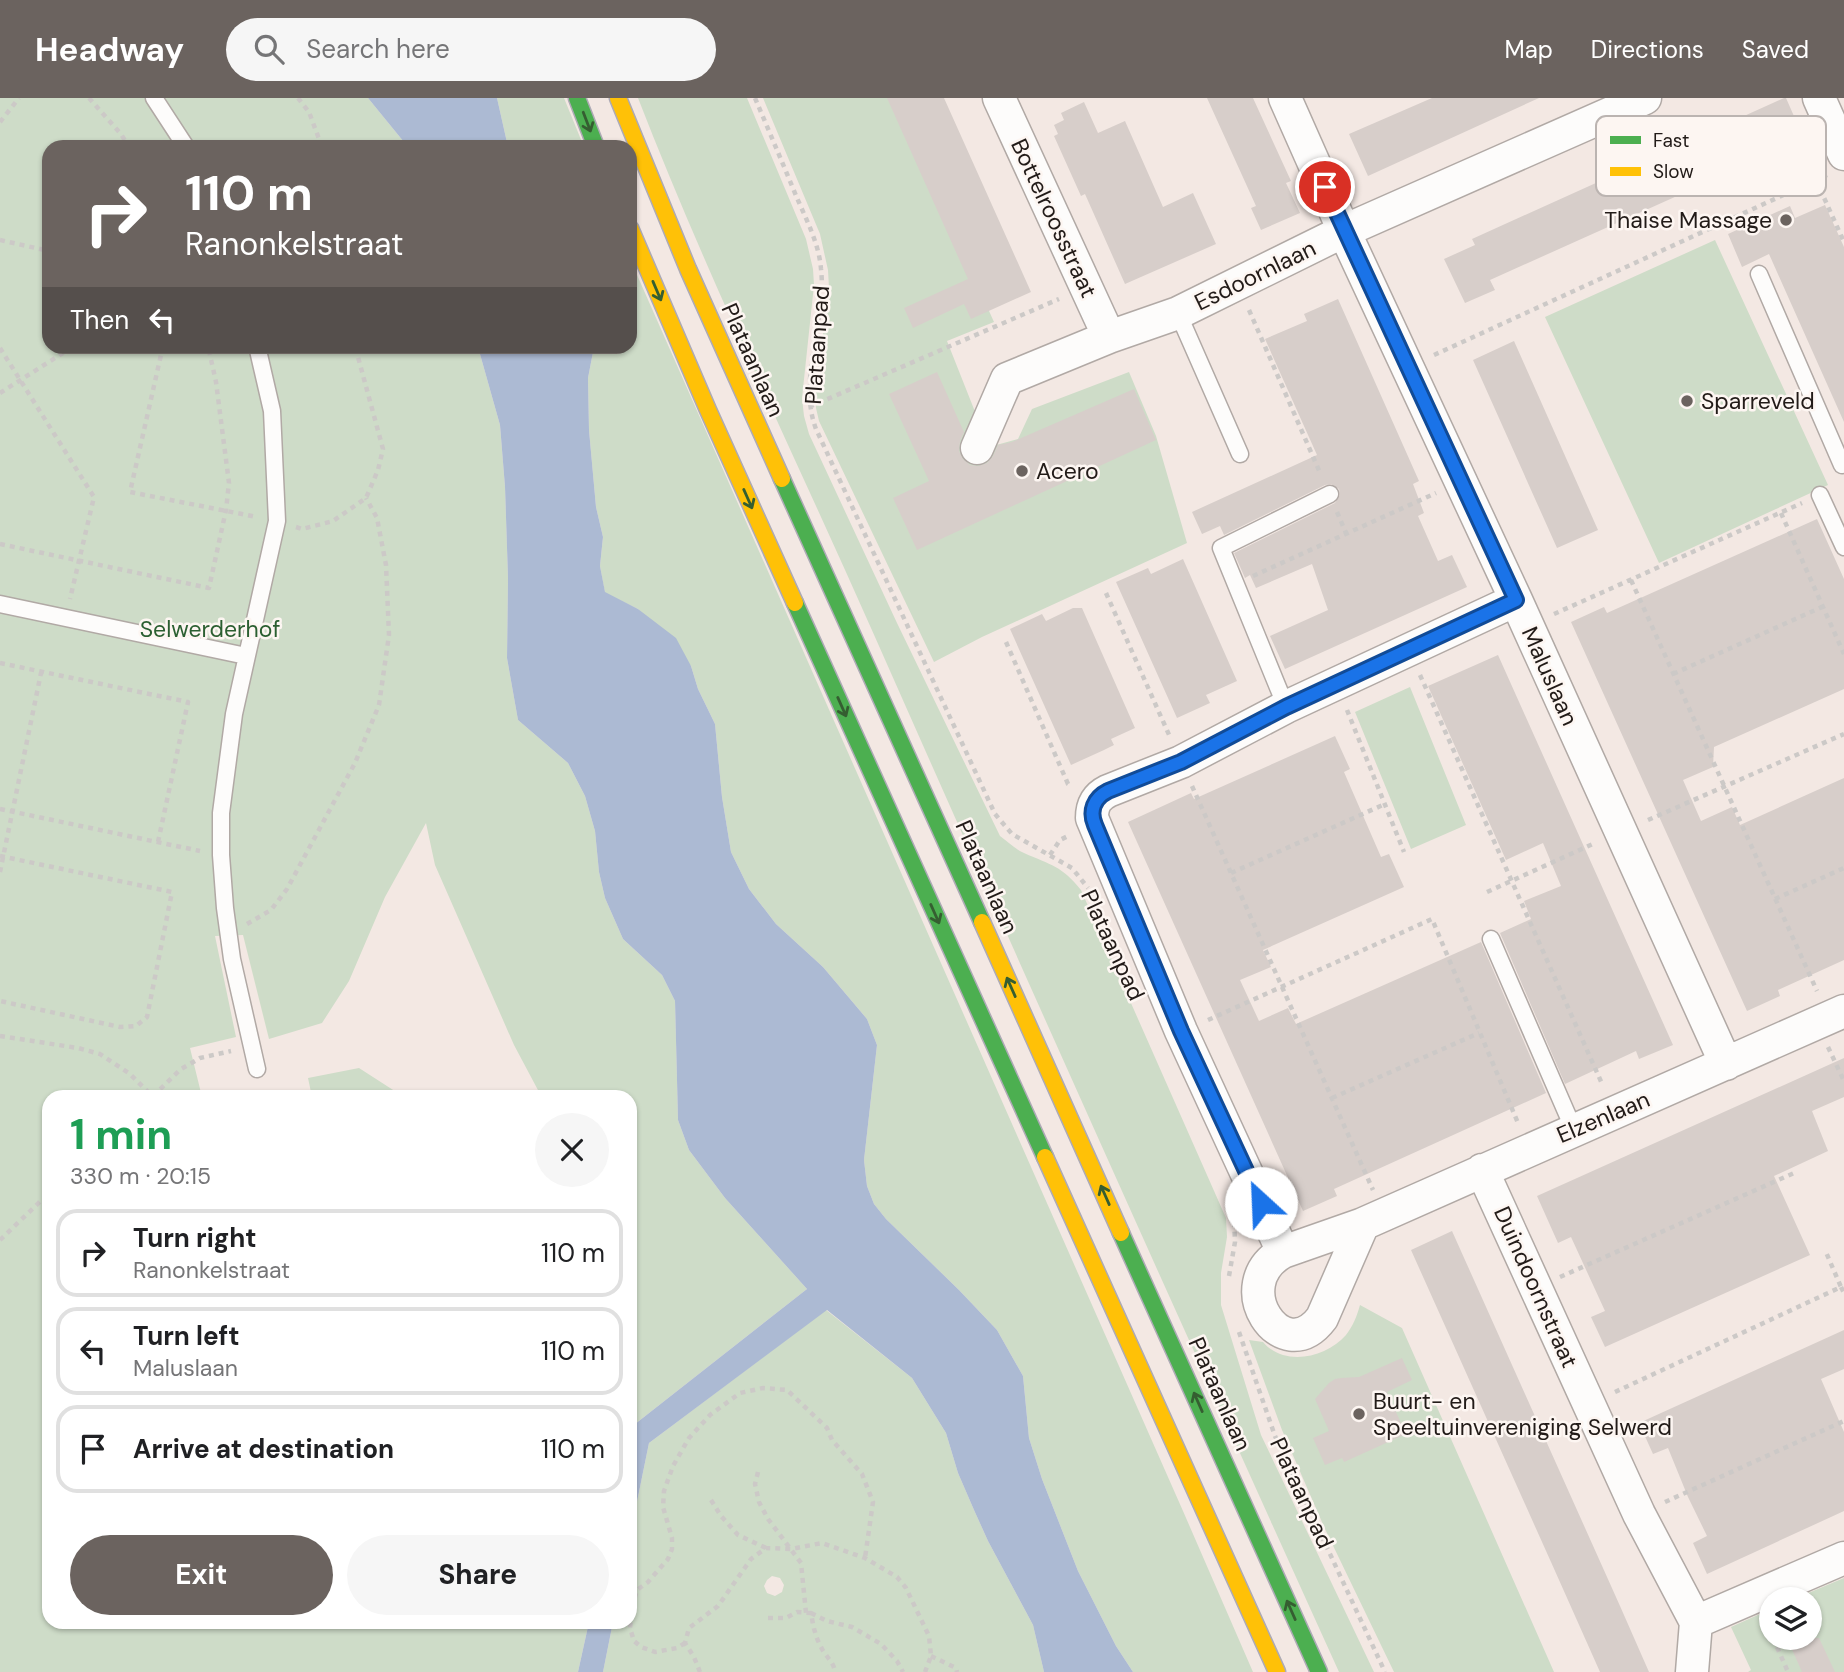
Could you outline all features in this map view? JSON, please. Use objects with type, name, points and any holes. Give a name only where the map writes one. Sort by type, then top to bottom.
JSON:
[{"type":"highway","points":[[577,98],[593,140]]},
{"type":"highway","name":"Plataanlaan","points":[[618,98],[635,140]]},
{"type":"highway","name":"Plataanlaan","points":[[637,144],[740,386],[1319,1672]]},
{"type":"highway","points":[[637,244],[708,410],[1277,1672]]},
{"type":"street","name":"Bottelroosstraat","points":[[999,98],[1109,337]]},
{"type":"street","name":"Maluslaan","points":[[1285,98],[1726,1064]]},
{"type":"street","name":"Esdoornlaan","points":[[1604,116],[1645,98]]},
{"type":"street","points":[[1819,98],[1825,116]]},
{"type":"street","name":"Esdoornlaan","points":[[977,448],[1007,379],[1109,337],[1178,313],[1344,231],[1596,120]]},
{"type":"street","points":[[1826,120],[1839,162]]},
{"type":"street","points":[[1283,1252],[1181,1031],[1092,818],[1094,804],[1097,798],[1108,791],[1181,762],[1286,707],[1408,650],[1522,613]]},
{"type":"street","name":"Elzenlaan","points":[[1373,1219],[1316,1326],[1300,1334],[1290,1335],[1274,1328],[1266,1319],[1258,1297],[1258,1285],[1266,1265],[1273,1257],[1373,1219],[1837,1014]]},
{"type":"street","name":"Duindoornstraat","points":[[1482,1170],[1639,1514],[1696,1622]]},
{"type":"street","points":[[1692,1672],[1696,1622],[1844,1558]]},
{"type":"lane","points":[[154,98],[181,140]]},
{"type":"lane","points":[[1759,274],[1842,465],[1844,464]]},
{"type":"lane","points":[[1178,313],[1240,454]]},
{"type":"lane","points":[[257,1069],[232,959],[221,856],[221,813],[234,715],[277,521],[272,411],[259,354]]},
{"type":"lane","points":[[1286,707],[1221,548],[1330,495]]},
{"type":"lane","points":[[1820,495],[1844,547]]},
{"type":"lane","points":[[0,604],[246,656]]},
{"type":"lane","points":[[1490,939],[1574,1130]]},
{"type":"path","points":[[0,122],[19,98]]},
{"type":"path","points":[[89,98],[125,140]]},
{"type":"path","points":[[298,98],[309,112],[319,140]]},
{"type":"path","name":"Plataanpad","points":[[755,98],[815,240],[821,268],[822,283],[809,398],[816,429],[995,814],[1012,834],[1072,868],[1089,890]]},
{"type":"path","points":[[1407,367],[1781,196]]},
{"type":"path","points":[[1823,196],[1844,242]]},
{"type":"path","points":[[0,240],[42,249]]},
{"type":"path","points":[[1238,284],[1346,533]]},
{"type":"path","points":[[809,407],[1086,287]]},
{"type":"path","points":[[0,348],[94,497],[65,617]]},
{"type":"path","points":[[0,393],[62,354]]},
{"type":"path","points":[[0,544],[209,588],[226,510],[229,483],[210,354]]},
{"type":"path","points":[[1236,584],[1461,481]]},
{"type":"path","points":[[1522,613],[1631,580],[1820,495]]},
{"type":"path","points":[[228,927],[249,923],[271,910],[287,889],[355,763],[379,705],[389,635],[386,565],[377,518],[366,498]]},
{"type":"path","points":[[1781,513],[1844,653]]},
{"type":"path","points":[[1631,580],[1775,899],[1837,1014]]},
{"type":"path","points":[[1106,593],[1332,1098],[1373,1219]]},
{"type":"path","points":[[1673,674],[1822,607]]},
{"type":"path","points":[[1006,642],[1068,784],[1094,804]]},
{"type":"path","points":[[1408,650],[1614,1112]]},
{"type":"path","points":[[0,663],[188,702],[158,842]]},
{"type":"path","points":[[0,872],[41,673]]},
{"type":"path","points":[[1336,683],[1404,852]]},
{"type":"path","points":[[1488,892],[1844,734]]},
{"type":"path","points":[[1231,873],[1385,804]]},
{"type":"path","points":[[0,808],[221,856]]},
{"type":"path","points":[[0,1001],[120,1027],[136,1026],[147,1017],[172,892],[2,856]]},
{"type":"path","points":[[1775,899],[1844,867]]},
{"type":"path","points":[[1181,1031],[1432,919],[1529,1149]]},
{"type":"path","points":[[1332,1098],[1479,1033]]},
{"type":"path","points":[[0,1036],[100,1054],[130,1074],[145,1090]]},
{"type":"path","points":[[159,1090],[181,1069],[200,1058],[252,1047]]},
{"type":"path","points":[[1537,1287],[1794,1173]]},
{"type":"path","points":[[0,1240],[42,1200]]},
{"type":"path","points":[[1229,1279],[1235,1242],[1233,1214]]},
{"type":"path","points":[[1825,1250],[1844,1293]]},
{"type":"path","points":[[1589,1404],[1841,1286]]},
{"type":"path","name":"Plataanpad","points":[[1237,1325],[1275,1436],[1385,1672]]},
{"type":"path","points":[[637,1593],[668,1559],[672,1549],[672,1538],[663,1507],[664,1491],[673,1466],[689,1438],[710,1415],[740,1393],[763,1388],[787,1390],[827,1428],[832,1440],[862,1474],[873,1503],[865,1558]]},
{"type":"path","points":[[1639,1514],[1844,1420]]},
{"type":"path","points":[[758,1472],[755,1484],[759,1502],[768,1520],[801,1563],[809,1613],[821,1648],[834,1666],[835,1672]]},
{"type":"path","points":[[711,1500],[738,1535],[766,1548],[791,1549],[822,1543],[865,1558],[897,1577],[906,1588],[929,1636],[931,1656],[925,1672]]},
{"type":"path","points":[[630,1629],[634,1641],[641,1647],[655,1651],[677,1648],[685,1643],[689,1628],[718,1606],[751,1559],[766,1548]]},
{"type":"path","points":[[768,1618],[786,1618],[797,1612],[809,1613],[852,1627],[881,1644],[903,1672]]},
{"type":"path","points":[[685,1643],[700,1672]]},
{"type":"path","points":[[1778,1650],[1788,1672]]},
{"type":"path","points":[[931,1656],[956,1668],[957,1672]]},
{"type":"green space","name":"Selwerderhof","points":[[0,98],[368,98],[402,140],[42,140],[42,354],[480,354],[500,425],[508,578],[507,658],[518,720],[568,763],[585,796],[595,831],[605,898],[623,939],[662,975],[675,1001],[678,1120],[689,1150],[725,1198],[807,1289],[637,1423],[637,1090],[538,1090],[514,1045],[435,865],[426,823],[385,897],[349,981],[322,1023],[269,1039],[243,935],[215,936],[236,1037],[190,1048],[200,1090],[42,1090],[42,1629],[587,1629],[578,1672],[0,1672]]},
{"type":"green space","points":[[497,98],[564,98],[581,140],[506,140]]},
{"type":"green space","points":[[638,98],[747,98],[806,239],[813,269],[814,285],[802,398],[809,434],[1000,836],[1021,851],[1062,871],[1081,890],[1226,1218],[1221,1305],[1261,1435],[1374,1672],[1339,1672],[723,302]]},
{"type":"green space","points":[[763,98],[893,98],[994,322],[947,341],[989,447],[1018,439],[1032,409],[1129,372],[1156,436],[1187,543],[982,637],[934,662],[819,421],[815,395],[829,288],[828,270],[820,234]]},
{"type":"green space","name":"Sparreveld","points":[[1715,240],[1828,485],[1659,563],[1545,317]]},
{"type":"green space","points":[[637,275],[1253,1672],[1133,1672],[1116,1646],[1078,1571],[1042,1479],[1029,1438],[1023,1376],[997,1330],[874,1204],[867,1186],[864,1160],[877,1045],[867,1019],[823,967],[776,924],[749,889],[731,852],[722,797],[715,724],[698,689],[691,666],[638,609],[605,593],[600,566],[603,537],[596,507],[589,430],[588,378],[593,354],[637,354]]},
{"type":"green space","points":[[1410,687],[1466,825],[1411,849],[1355,712]]},
{"type":"green space","points":[[359,1068],[393,1090],[311,1090],[308,1078]]},
{"type":"green space","points":[[1360,1305],[1402,1328],[1554,1672],[1394,1672],[1325,1529],[1282,1430],[1249,1340],[1263,1342],[1282,1355],[1305,1357],[1316,1354],[1338,1343],[1346,1335]]},
{"type":"green space","points":[[826,1310],[912,1378],[946,1433],[958,1473],[988,1541],[1033,1625],[1044,1672],[603,1672],[612,1629],[637,1629],[637,1502],[649,1443]],"holes":[[[772,1576],[780,1578],[784,1585],[782,1592],[775,1596],[767,1593],[764,1586]]]},
{"type":"green space","points":[[1844,1578],[1844,1672],[1748,1672],[1751,1670],[1731,1627],[1759,1614],[1759,1650],[1822,1650],[1822,1587]]},
{"type":"water","points":[[368,98],[497,98],[506,140],[402,140]]},
{"type":"water","points":[[480,354],[593,354],[588,378],[589,430],[596,507],[603,537],[600,566],[605,592],[638,609],[676,638],[715,724],[722,797],[731,852],[749,889],[776,924],[823,967],[867,1019],[877,1045],[864,1160],[867,1186],[874,1204],[997,1330],[1023,1376],[1029,1438],[1042,1479],[1078,1571],[1116,1646],[1133,1672],[1044,1672],[1033,1625],[988,1541],[958,1473],[946,1433],[912,1378],[827,1310],[649,1443],[637,1502],[637,1423],[807,1289],[725,1198],[689,1150],[678,1120],[675,1001],[662,975],[623,939],[605,898],[595,831],[585,796],[568,763],[518,720],[507,658],[508,578],[500,425]]},
{"type":"water","points":[[587,1629],[612,1629],[603,1672],[578,1672]]},
{"type":"building","points":[[887,98],[944,98],[1031,292],[971,319],[964,304],[913,328],[904,308],[968,279]]},
{"type":"building","points":[[1207,98],[1253,98],[1291,181],[1286,183],[1300,213],[1261,230],[1251,208],[1256,206]]},
{"type":"building","points":[[1432,98],[1539,98],[1368,176],[1349,134]]},
{"type":"building","points":[[1786,98],[1794,116],[1744,116]]},
{"type":"building","points":[[1084,102],[1098,133],[1125,121],[1163,207],[1193,193],[1216,244],[1125,284],[1085,194],[1081,196],[1054,136],[1058,134],[1054,125],[1064,120],[1061,113]]},
{"type":"building","points":[[1596,183],[1596,196],[1677,196],[1490,280],[1495,290],[1465,303],[1444,259],[1475,245],[1472,239]]},
{"type":"building","points":[[1825,205],[1844,247],[1844,422],[1769,254],[1742,267],[1728,234],[1790,206],[1795,218]]},
{"type":"building","points":[[1338,299],[1419,481],[1413,484],[1424,513],[1418,516],[1438,561],[1452,555],[1467,587],[1285,669],[1270,636],[1328,610],[1312,564],[1256,588],[1250,575],[1245,578],[1234,553],[1335,503],[1340,495],[1339,489],[1331,484],[1325,485],[1224,535],[1220,526],[1202,534],[1192,512],[1317,455],[1265,339],[1307,321],[1304,314]]},
{"type":"building","points":[[1514,341],[1598,530],[1557,548],[1473,360]]},
{"type":"building","name":"Acero","points":[[937,372],[964,432],[959,451],[970,465],[987,463],[998,445],[1012,442],[1134,389],[1156,440],[917,550],[893,498],[929,481],[889,394]]},
{"type":"building","points":[[1817,519],[1844,579],[1844,689],[1714,747],[1713,767],[1683,780],[1701,821],[1732,807],[1740,825],[1844,778],[1844,960],[1778,990],[1780,996],[1747,1011],[1571,622],[1604,607],[1607,613]]},
{"type":"building","points":[[1183,559],[1237,681],[1206,695],[1210,703],[1177,718],[1116,582],[1148,568],[1151,574]]},
{"type":"building","points":[[1073,608],[1082,608],[1135,728],[1111,739],[1114,745],[1071,765],[1010,629],[1042,614],[1046,621]]},
{"type":"building","points":[[1498,655],[1673,1045],[1639,1059],[1636,1051],[1565,1084],[1500,933],[1531,919],[1524,901],[1561,886],[1543,843],[1506,860],[1428,686]]},
{"type":"building","points":[[1335,736],[1350,769],[1344,772],[1381,857],[1389,854],[1404,887],[1263,950],[1271,967],[1240,980],[1259,1021],[1288,1008],[1296,1024],[1481,942],[1546,1093],[1334,1189],[1337,1196],[1303,1211],[1128,822],[1191,793],[1194,799]]},
{"type":"building","points":[[1844,1058],[1844,1097],[1812,1111],[1828,1151],[1774,1176],[1810,1255],[1605,1347],[1591,1317],[1605,1311],[1571,1237],[1558,1243],[1537,1196]]},
{"type":"building","points":[[1452,1231],[1649,1672],[1600,1672],[1411,1250]]},
{"type":"building","points":[[1844,1330],[1844,1369],[1821,1379],[1844,1432],[1844,1511],[1707,1574],[1693,1543],[1707,1536],[1668,1448],[1653,1454],[1639,1423]]},
{"type":"building","name":"Buurt- en Speeltuinvereniging Selwerd","points":[[1402,1358],[1412,1380],[1387,1392],[1406,1434],[1344,1462],[1342,1458],[1325,1465],[1313,1438],[1329,1431],[1315,1399],[1335,1379],[1359,1377]]},
{"type":"building","points":[[1822,1644],[1835,1672],[1802,1672],[1792,1650],[1822,1650]]},
{"type":"traffic: fast","points":[[577,98],[593,140]]},
{"type":"traffic: fast","points":[[782,479],[982,922]]},
{"type":"traffic: fast","points":[[795,603],[1045,1157]]},
{"type":"traffic: fast","points":[[1121,1233],[1319,1672]]},
{"type":"traffic: slow","points":[[618,98],[635,140]]},
{"type":"traffic: slow","points":[[637,144],[688,269],[782,479]]},
{"type":"traffic: slow","points":[[637,244],[795,603]]},
{"type":"traffic: slow","points":[[982,922],[1121,1233]]},
{"type":"traffic: slow","points":[[1045,1157],[1277,1672]]},
{"type":"place","name":"Thaise Massage","points":[[1786,220]]},
{"type":"place","name":"Sparreveld","points":[[1687,401]]},
{"type":"place","name":"Acero","points":[[1022,471]]},
{"type":"place","name":"Buurt- en Speeltuinvereniging Selwerd","points":[[1359,1414]]},
{"type":"route","points":[[1261,1203],[1181,1031],[1092,818],[1094,804],[1097,798],[1108,791],[1181,762],[1286,707],[1516,600],[1325,187]]}]
